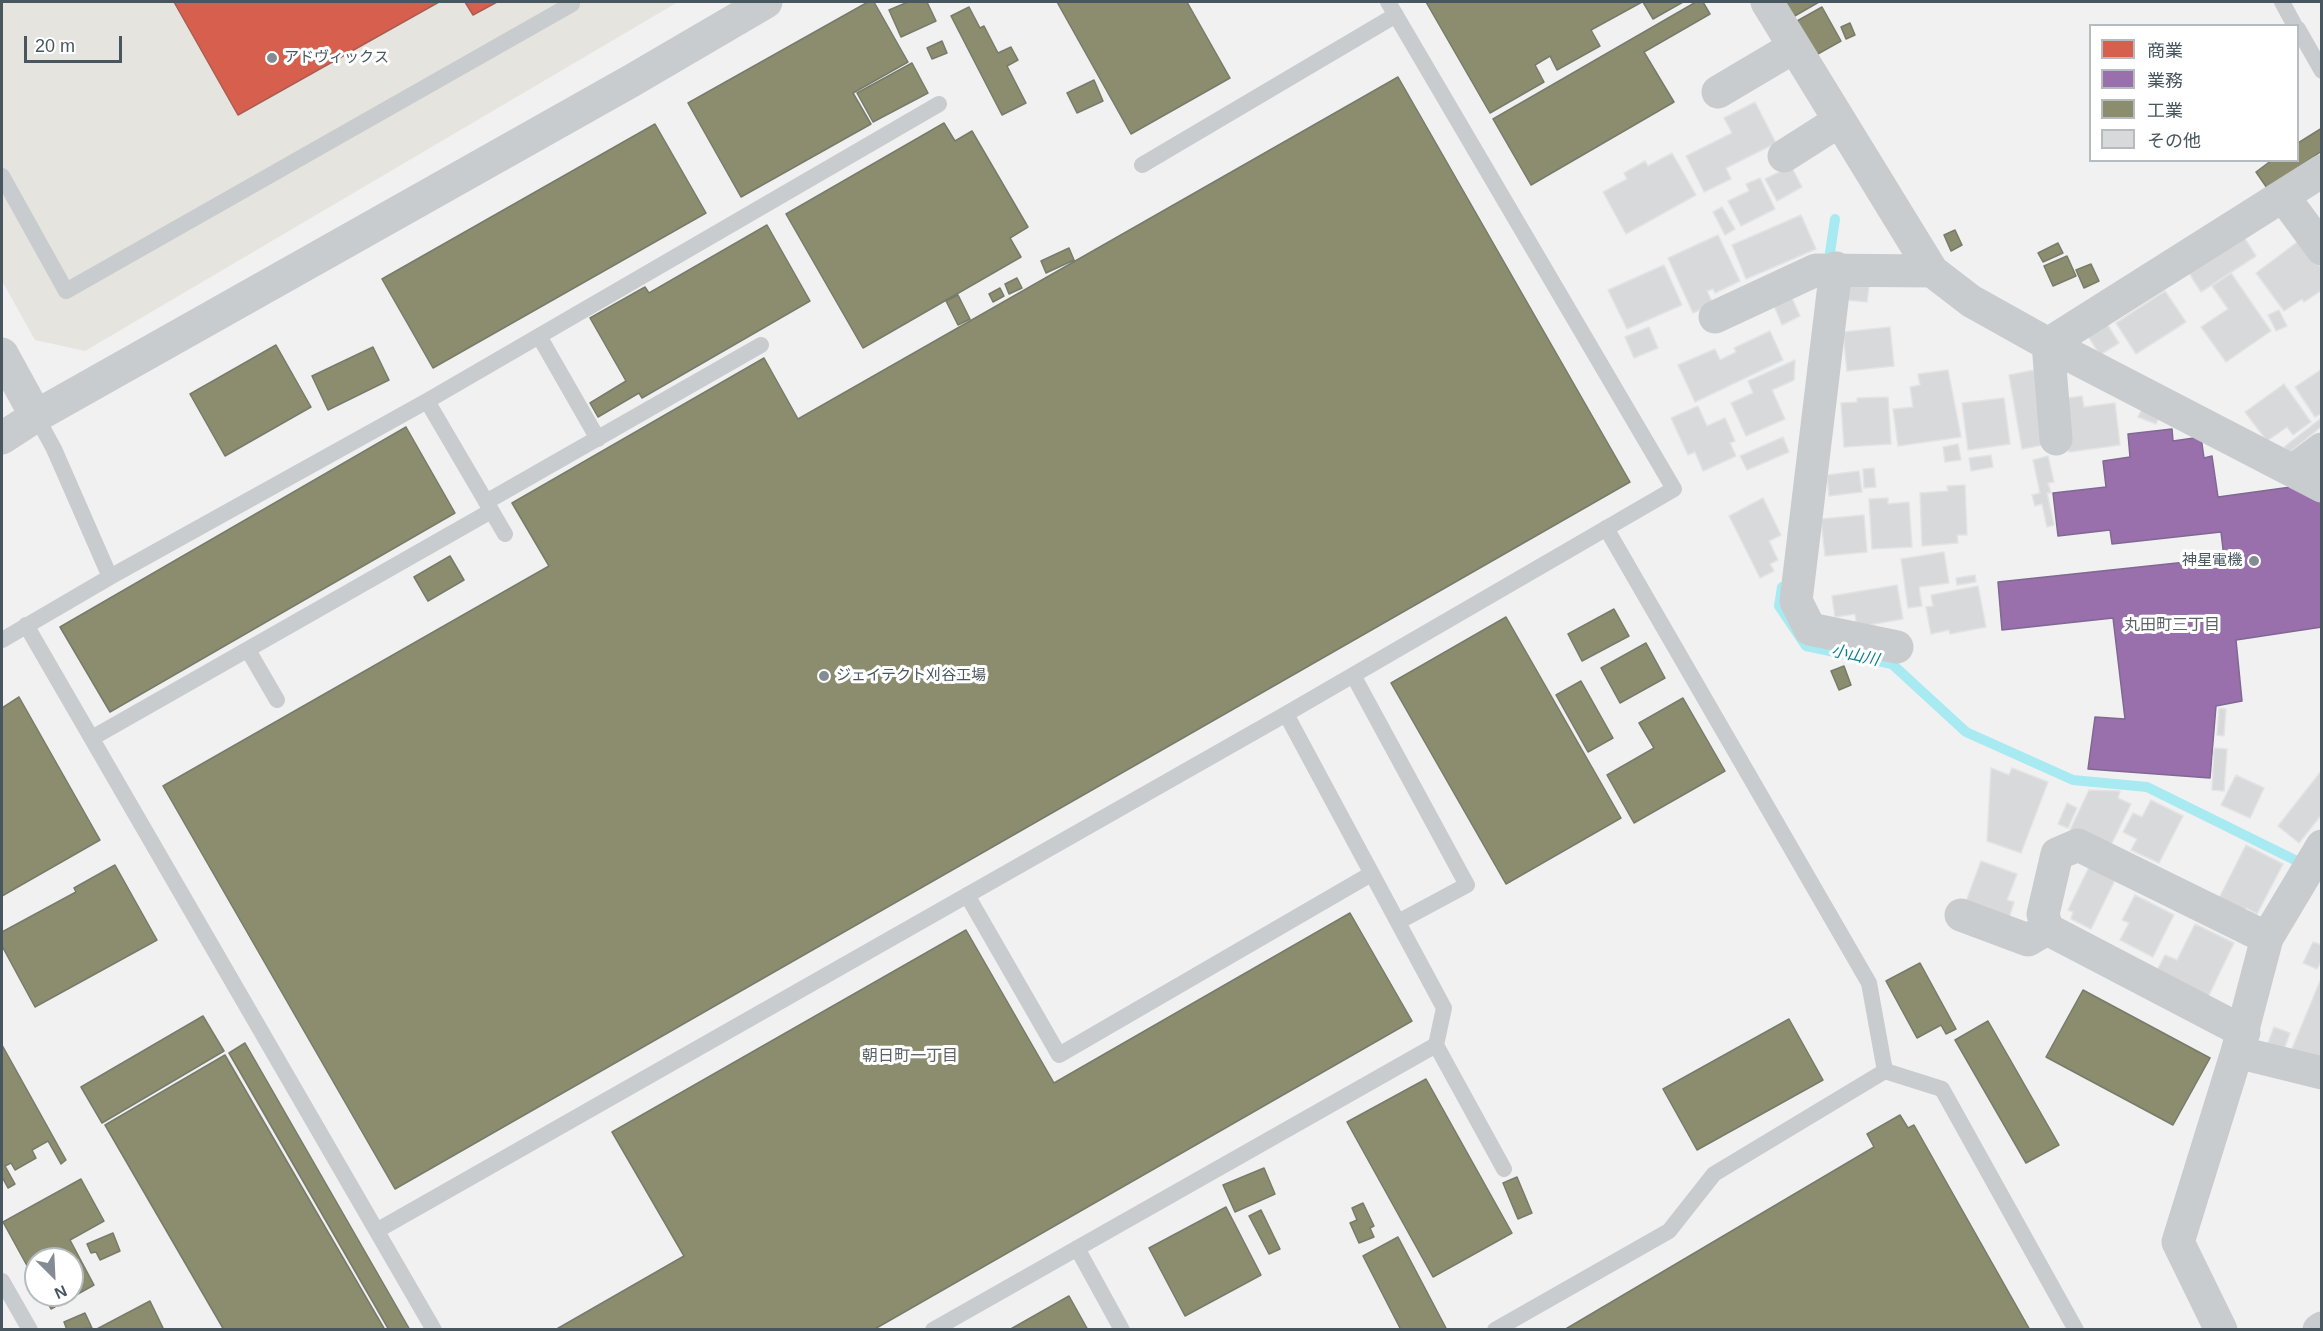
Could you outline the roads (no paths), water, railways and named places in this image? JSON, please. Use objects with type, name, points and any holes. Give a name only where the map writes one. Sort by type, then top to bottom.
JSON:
[{"type":"street","points":[[2,438],[36,416],[631,81],[766,2]]},
{"type":"street","points":[[1767,2],[1932,271],[1971,301],[2048,344],[2307,479],[2322,449]]},
{"type":"street","points":[[1718,92],[1794,47]]},
{"type":"street","points":[[1784,156],[1839,121]]},
{"type":"street","points":[[2048,344],[2322,171]]},
{"type":"street","points":[[2283,196],[2322,249]]},
{"type":"street","points":[[1715,317],[1826,269],[1932,271]]},
{"type":"street","points":[[1805,347],[1826,269]]},
{"type":"street","points":[[1826,269],[1796,601],[1810,629],[1897,647]]},
{"type":"street","points":[[2048,344],[2056,439]]},
{"type":"street","points":[[2,354],[36,416]]},
{"type":"street","points":[[2267,938],[2078,845],[2057,854],[2043,914],[2047,929],[2240,1042],[2322,1073]]},
{"type":"street","points":[[2221,1329],[2178,1242],[2240,1042],[2267,938],[2318,850]]},
{"type":"street","points":[[1961,915],[2028,940],[2047,929]]},
{"type":"lane","points":[[2,176],[66,291],[572,4],[570,2]]},
{"type":"lane","points":[[2282,2],[2294,24]]},
{"type":"lane","points":[[378,1230],[1286,714],[1674,489],[1392,8],[1142,165]]},
{"type":"lane","points":[[2299,32],[2320,65]]},
{"type":"lane","points":[[2,639],[427,401],[939,105]]},
{"type":"lane","points":[[539,336],[598,439]]},
{"type":"lane","points":[[92,738],[248,650],[598,439],[761,345]]},
{"type":"lane","points":[[427,401],[505,534]]},
{"type":"lane","points":[[36,416],[110,577]]},
{"type":"lane","points":[[1606,528],[1869,983],[1885,1071]]},
{"type":"lane","points":[[26,626],[434,1329]]},
{"type":"lane","points":[[248,650],[277,700]]},
{"type":"lane","points":[[1353,675],[1467,885],[1398,922]]},
{"type":"lane","points":[[1286,714],[1444,1008],[1436,1045],[1504,1169]]},
{"type":"lane","points":[[967,895],[1059,1055],[1371,874]]},
{"type":"lane","points":[[933,1329],[1436,1045]]},
{"type":"lane","points":[[1495,1329],[1669,1231],[1714,1174],[1885,1071],[1941,1089],[2076,1329]]},
{"type":"lane","points":[[1077,1248],[1122,1329]]},
{"type":"lane","points":[[2,1281],[30,1329]]},
{"type":"waterway","name":"小山川","points":[[1828,266],[1835,219]]},
{"type":"waterway","name":"小山川","points":[[1782,587],[1779,606],[1806,646],[1892,664],[1966,732],[2073,780],[2147,787],[2307,866]]},
{"type":"place","name":"アドヴィックス","points":[[272,58]]},
{"type":"place","name":"神星電機","points":[[2254,561]]},
{"type":"place","name":"ジェイテクト刈谷工場","points":[[824,676]]},
{"type":"district","name":"丸田町三丁目","points":[[2172,626]]},
{"type":"district","name":"朝日町一丁目","points":[[910,1057]]}]
